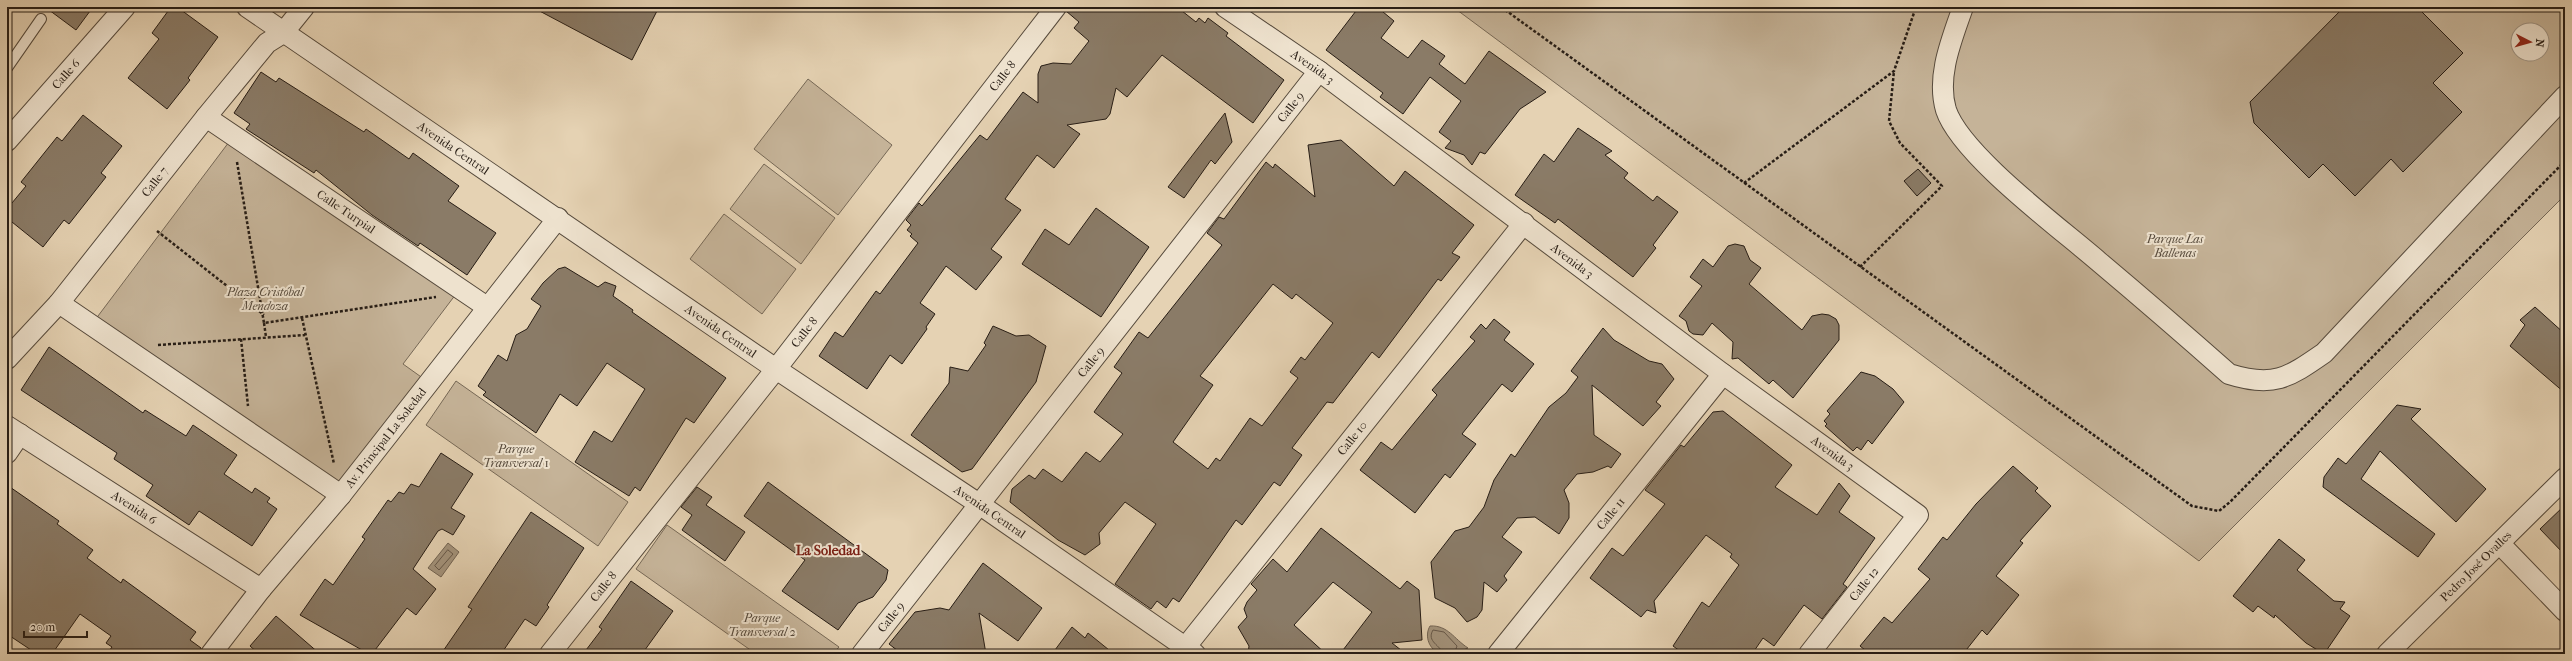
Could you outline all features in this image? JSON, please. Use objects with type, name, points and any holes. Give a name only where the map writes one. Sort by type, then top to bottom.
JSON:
[{"type":"street","name":"Calle 6","points":[[7,141],[13,121],[125,7]]},
{"type":"street","name":"Avenida Central","points":[[247,7],[283,33],[558,218],[776,369],[979,504],[1187,652]]},
{"type":"street","name":"Calle 7","points":[[7,359],[59,303],[206,117],[267,44],[283,33],[304,7]]},
{"type":"street","name":"Calle 8","points":[[550,654],[776,369],[1056,7]]},
{"type":"street","name":"Avenida 3","points":[[1225,7],[1319,70],[1723,374],[1918,515]]},
{"type":"street","points":[[1963,7],[1946,57],[1943,95],[1947,111],[1956,129],[1994,172],[2229,374],[2250,381],[2273,381],[2298,371],[2324,353],[2565,96]]},
{"type":"street","name":"Calle 9","points":[[862,654],[1319,70]]},
{"type":"street","name":"Calle Turpial","points":[[206,117],[487,307]]},
{"type":"street","name":"Av. Principal La Soledad","points":[[216,652],[261,589],[340,495],[558,218]]},
{"type":"street","name":"Calle 10","points":[[1187,652],[1524,223]]},
{"type":"street","points":[[59,303],[340,495]]},
{"type":"street","name":"Calle 11","points":[[1498,654],[1723,374]]},
{"type":"street","points":[[7,453],[13,430]]},
{"type":"street","name":"Avenida 6","points":[[13,430],[261,589]]},
{"type":"street","name":"Pedro José Ovalles","points":[[2387,654],[2500,544],[2565,478]]},
{"type":"street","name":"Calle 12","points":[[1809,654],[1918,515]]},
{"type":"street","points":[[2500,544],[2565,611]]},
{"type":"lane","points":[[7,68],[41,19]]},
{"type":"path","points":[[1502,7],[2192,506],[2219,511],[2230,502],[2565,161]]},
{"type":"path","points":[[1860,267],[1942,186],[1900,143],[1889,121],[1894,71],[1916,7]]},
{"type":"path","points":[[1744,183],[1894,71]]},
{"type":"path","points":[[232,134],[265,315],[264,323],[266,338]]},
{"type":"path","points":[[157,231],[265,315]]},
{"type":"path","points":[[264,323],[466,292]]},
{"type":"path","points":[[302,318],[340,495]]},
{"type":"path","points":[[155,345],[305,335]]},
{"type":"path","points":[[241,339],[251,434]]},
{"type":"green space","name":"Parque Las Ballenas","points":[[1453,7],[2565,7],[2565,195],[2199,561]]},
{"type":"green space","points":[[808,79],[892,145],[838,215],[754,149]]},
{"type":"green space","name":"Plaza Cristóbal Mendoza","points":[[232,138],[456,294],[403,364],[424,379],[339,487],[95,320]]},
{"type":"green space","points":[[764,164],[835,218],[801,264],[730,209]]},
{"type":"green space","points":[[724,214],[796,269],[762,314],[690,259]]},
{"type":"green space","name":"Parque Transversal 1","points":[[456,381],[628,502],[598,546],[426,425]]},
{"type":"green space","name":"Parque Transversal 2","points":[[667,525],[839,647],[833,654],[756,654],[636,569]]},
{"type":"water","points":[[448,543],[459,552],[441,577],[428,568]]},
{"type":"water","points":[[1430,626],[1436,626],[1446,630],[1468,648],[1448,655],[1437,652],[1433,649],[1429,642],[1428,630]]},
{"type":"building","points":[[45,7],[93,7],[76,30]]},
{"type":"building","points":[[171,7],[177,7],[218,37],[188,78],[190,80],[167,109],[128,78],[159,39],[152,33]]},
{"type":"building","points":[[532,7],[659,7],[632,60]]},
{"type":"building","points":[[1067,7],[1177,7],[1196,22],[1199,18],[1205,23],[1208,18],[1228,33],[1226,36],[1284,80],[1253,123],[1162,55],[1127,97],[1116,88],[1110,114],[1106,119],[1067,125],[1080,134],[1054,168],[1037,155],[1005,199],[1021,210],[991,249],[1002,257],[976,290],[946,266],[920,303],[935,314],[926,327],[927,329],[902,364],[890,355],[867,389],[819,356],[835,332],[843,337],[876,291],[880,294],[918,243],[910,236],[912,234],[907,230],[911,225],[906,220],[919,203],[922,206],[980,135],[987,140],[1023,92],[1038,103],[1038,74],[1041,66],[1053,63],[1071,64],[1089,41],[1074,28],[1079,22],[1066,11]]},
{"type":"building","points":[[1359,7],[1377,7],[1394,21],[1381,38],[1408,58],[1422,40],[1445,56],[1439,64],[1465,84],[1489,51],[1546,92],[1520,109],[1485,154],[1480,152],[1472,165],[1464,155],[1445,148],[1451,141],[1439,132],[1461,101],[1430,77],[1403,114],[1380,97],[1383,93],[1326,50]]},
{"type":"building","points":[[2344,7],[2417,7],[2463,53],[2433,83],[2462,112],[2403,172],[2391,159],[2355,196],[2323,164],[2309,178],[2254,123],[2250,102]]},
{"type":"building","points":[[261,72],[276,82],[279,78],[364,132],[366,129],[409,159],[413,153],[459,186],[448,201],[496,233],[467,275],[420,243],[418,246],[372,215],[316,170],[314,173],[246,129],[250,124],[234,113]]},
{"type":"building","points":[[1225,113],[1232,142],[1215,164],[1211,160],[1184,198],[1168,187]]},
{"type":"building","points":[[83,115],[122,146],[101,173],[106,177],[69,224],[64,220],[43,247],[7,218],[7,209],[26,186],[21,182],[57,137],[62,141]]},
{"type":"building","points":[[1578,128],[1612,151],[1605,155],[1628,173],[1624,178],[1653,201],[1657,196],[1678,212],[1653,245],[1656,248],[1633,277],[1558,219],[1555,223],[1515,195],[1544,154],[1554,162]]},
{"type":"building","points":[[1341,140],[1394,186],[1405,171],[1474,225],[1452,253],[1460,257],[1441,281],[1438,279],[1379,358],[1372,352],[1333,403],[1327,402],[1292,448],[1302,455],[1280,486],[1274,482],[1242,525],[1236,520],[1179,602],[1173,598],[1166,608],[1157,601],[1151,609],[1115,584],[1156,524],[1125,502],[1099,533],[1100,544],[1085,555],[1058,540],[1010,502],[1012,489],[1029,475],[1035,479],[1043,469],[1062,482],[1086,452],[1100,462],[1123,434],[1094,412],[1122,373],[1114,367],[1139,332],[1148,338],[1222,245],[1207,233],[1219,217],[1224,219],[1266,162],[1273,168],[1275,164],[1315,197],[1308,145]],"holes":[[[1273,284],[1292,299],[1296,294],[1333,323],[1305,360],[1301,357],[1290,372],[1298,378],[1262,426],[1250,418],[1220,461],[1216,458],[1208,469],[1173,442],[1213,385],[1200,376]]]},
{"type":"building","points":[[1918,169],[1931,183],[1917,196],[1904,181]]},
{"type":"building","points":[[1096,208],[1149,247],[1101,317],[1022,264],[1045,229],[1069,245]]},
{"type":"building","points":[[1735,244],[1744,246],[1750,260],[1761,268],[1749,284],[1802,330],[1812,316],[1822,314],[1829,315],[1836,319],[1839,325],[1839,340],[1793,398],[1773,380],[1769,384],[1738,358],[1732,359],[1733,342],[1712,323],[1703,335],[1693,334],[1689,331],[1686,321],[1679,316],[1702,286],[1690,277],[1703,259],[1713,267],[1728,246]]},
{"type":"building","points":[[565,267],[598,287],[605,282],[616,286],[613,296],[633,310],[632,312],[726,378],[694,423],[686,418],[640,491],[635,487],[629,496],[575,462],[594,431],[612,442],[645,389],[607,363],[577,406],[560,394],[536,433],[483,395],[486,392],[478,386],[498,355],[507,361],[516,335],[527,329],[541,306],[531,299],[543,283],[558,269]]},
{"type":"building","points":[[2535,307],[2565,334],[2565,393],[2510,346],[2525,325],[2520,320]]},
{"type":"building","points":[[1494,319],[1510,332],[1504,340],[1534,364],[1512,392],[1502,384],[1462,434],[1476,444],[1450,478],[1445,474],[1415,513],[1360,470],[1381,442],[1392,450],[1437,395],[1432,390],[1475,341],[1470,337],[1481,324],[1486,329]]},
{"type":"building","points":[[993,326],[1016,336],[1029,335],[1046,346],[1036,382],[972,469],[962,472],[911,435],[949,383],[950,367],[968,371],[986,345],[984,343]]},
{"type":"building","points":[[1603,328],[1614,340],[1649,361],[1662,364],[1674,379],[1656,402],[1661,406],[1643,426],[1592,385],[1594,435],[1621,454],[1611,468],[1608,466],[1593,472],[1577,474],[1564,490],[1569,503],[1569,518],[1559,534],[1535,517],[1517,518],[1502,537],[1522,552],[1504,576],[1507,580],[1497,592],[1484,582],[1482,610],[1477,617],[1467,622],[1455,608],[1435,598],[1431,562],[1455,531],[1469,527],[1484,507],[1494,480],[1511,454],[1515,457],[1549,407],[1566,393],[1578,377],[1571,371]]},
{"type":"building","points":[[49,347],[143,413],[145,410],[186,436],[193,425],[237,455],[224,474],[252,493],[255,488],[270,498],[267,502],[277,509],[252,546],[199,511],[189,525],[146,496],[153,485],[114,459],[117,453],[21,390]]},
{"type":"building","points":[[1861,372],[1875,376],[1893,389],[1904,402],[1872,444],[1868,440],[1861,450],[1857,447],[1853,451],[1825,426],[1827,424],[1824,421],[1830,414],[1827,411]]},
{"type":"building","points":[[2397,405],[2421,409],[2411,419],[2486,489],[2456,522],[2380,451],[2361,479],[2435,534],[2418,557],[2323,487],[2324,477],[2338,458],[2346,464]]},
{"type":"building","points":[[1723,411],[1792,465],[1775,487],[1817,515],[1839,483],[1850,496],[1839,512],[1875,538],[1843,584],[1847,587],[1822,619],[1804,605],[1774,646],[1763,638],[1752,654],[1684,654],[1673,646],[1702,602],[1709,607],[1739,565],[1730,557],[1732,554],[1706,535],[1654,601],[1656,613],[1647,610],[1641,617],[1590,578],[1612,548],[1623,556],[1665,504],[1645,490],[1681,445],[1684,447],[1713,412]]},
{"type":"building","points":[[441,453],[473,474],[451,508],[465,516],[453,535],[442,529],[438,531],[413,569],[436,589],[416,615],[407,608],[372,654],[369,654],[300,615],[325,579],[333,585],[365,539],[362,537],[388,500],[391,502],[399,492],[404,494],[411,484],[419,487]]},
{"type":"building","points":[[2013,466],[2038,488],[2035,491],[2051,506],[2020,541],[2023,543],[1996,576],[2019,595],[1987,635],[1982,630],[1963,654],[1870,654],[1860,646],[1884,617],[1892,623],[1930,579],[1918,569],[1943,537],[1947,540],[1976,504]]},
{"type":"building","points":[[768,482],[888,570],[886,580],[873,597],[858,603],[838,630],[782,591],[805,560],[744,516]]},
{"type":"building","points":[[7,485],[59,521],[57,524],[93,550],[87,558],[121,583],[123,579],[196,632],[190,640],[201,648],[200,654],[107,654],[112,647],[106,643],[111,636],[80,614],[52,654],[37,654],[7,634]]},
{"type":"building","points":[[697,487],[712,497],[706,505],[745,532],[725,561],[682,530],[692,515],[681,507]]},
{"type":"building","points":[[2565,505],[2565,555],[2540,529]]},
{"type":"building","points":[[531,512],[584,548],[547,605],[549,607],[536,626],[525,619],[501,654],[441,654],[472,609],[468,607]]},
{"type":"building","points":[[1321,528],[1400,589],[1407,581],[1419,590],[1422,640],[1392,643],[1406,654],[1340,654],[1372,612],[1333,582],[1294,625],[1326,654],[1248,654],[1249,646],[1238,627],[1247,617],[1244,609],[1247,602],[1257,590],[1251,584],[1273,559],[1287,572]]},
{"type":"building","points":[[2279,539],[2305,560],[2297,570],[2334,601],[2345,602],[2340,609],[2350,616],[2324,654],[2306,643],[2275,615],[2274,618],[2258,606],[2253,612],[2233,596]]},
{"type":"building","points":[[983,563],[1042,608],[1018,641],[979,613],[986,654],[902,654],[889,644],[915,612],[940,608],[949,610]]},
{"type":"building","points":[[631,581],[673,611],[642,654],[583,654],[602,629],[599,627]]},
{"type":"building","points":[[276,616],[320,654],[259,654],[250,646]]},
{"type":"building","points":[[1072,627],[1085,638],[1088,633],[1114,654],[1052,654]]},
{"type":"district","name":"La Soledad","points":[[828,550]]}]
